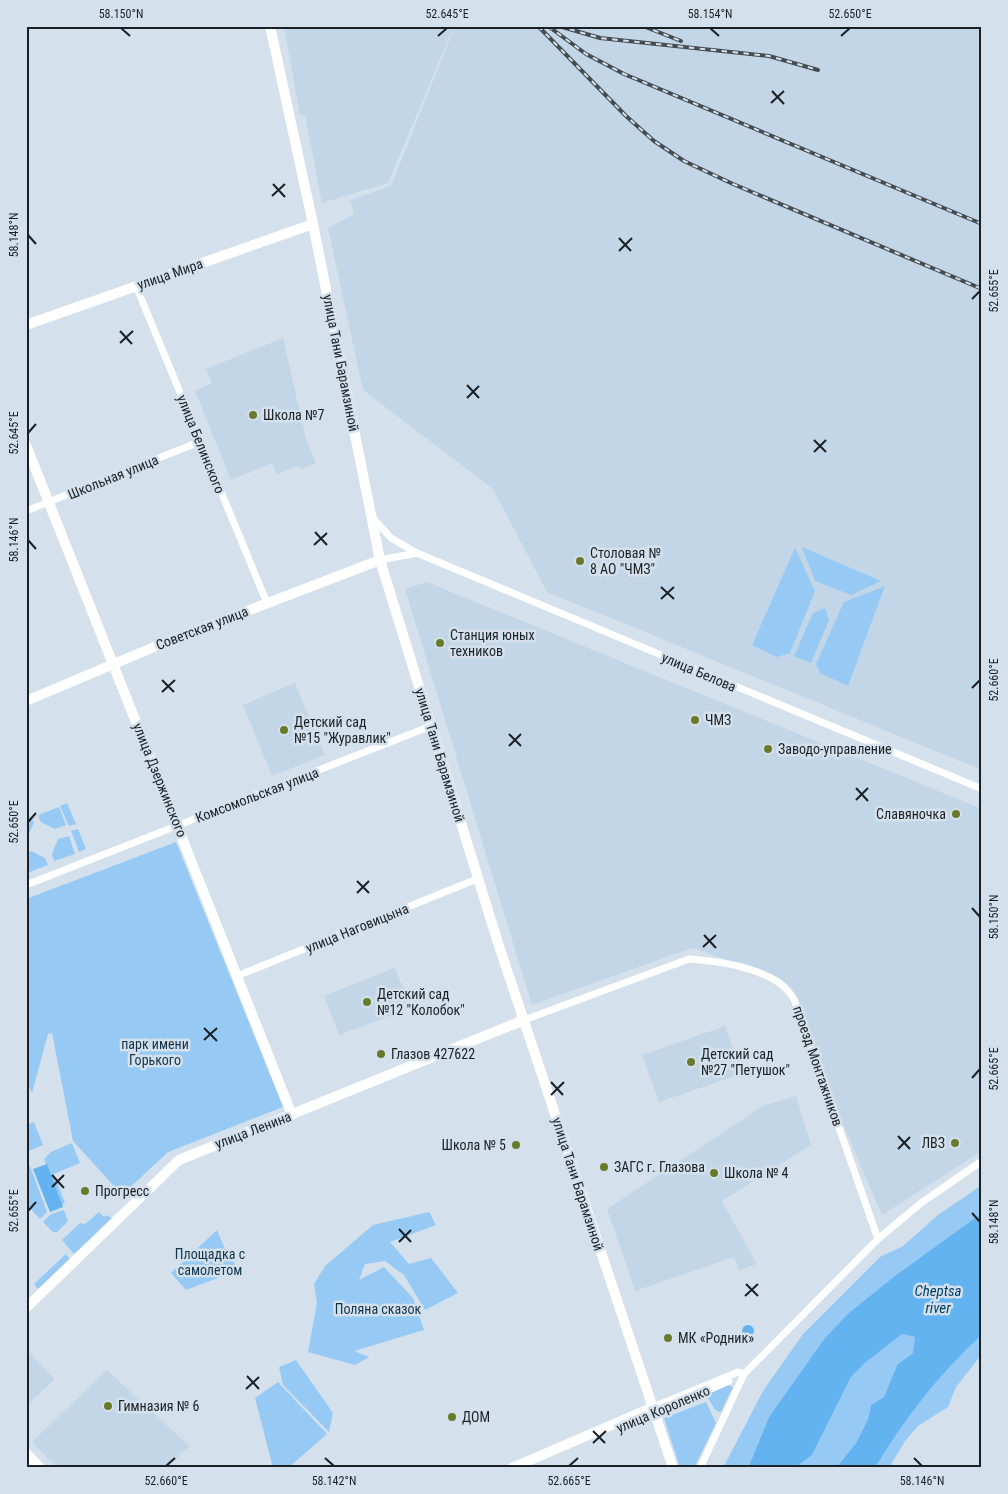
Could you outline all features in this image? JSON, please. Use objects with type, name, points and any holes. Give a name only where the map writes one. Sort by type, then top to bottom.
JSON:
[{"type":"street","name":"улица Тани Барамзиной","points":[[270,26],[313,224],[380,560],[477,878],[652,1411],[673,1468]]},
{"type":"street","name":"улица Мира","points":[[26,325],[313,224]]},
{"type":"street","name":"улица Белинского","points":[[136,286],[267,603]]},
{"type":"street","name":"Школьная улица","points":[[26,512],[199,442]]},
{"type":"street","name":"улица Дзержинского","points":[[26,445],[292,1115]]},
{"type":"street","name":"улица Белова","points":[[369,511],[391,538],[417,553],[982,789]]},
{"type":"street","points":[[380,560],[417,553]]},
{"type":"street","name":"Советская улица","points":[[26,701],[114,663],[380,560]]},
{"type":"street","name":"Комсомольская улица","points":[[26,885],[431,726]]},
{"type":"street","name":"улица Наговицына","points":[[237,976],[477,878]]},
{"type":"street","name":"проезд Монтажников","points":[[524,1020],[689,959],[715,960],[780,982],[794,999],[878,1239]]},
{"type":"street","name":"улица Ленина","points":[[26,1308],[178,1160],[524,1020]]},
{"type":"street","points":[[700,1468],[741,1373],[752,1366],[878,1239],[921,1203],[982,1161]]},
{"type":"street","name":"улица Короленко","points":[[512,1468],[741,1373]]},
{"type":"street","name":"улица Короленко","points":[[527,1468],[652,1411],[662,1403],[741,1373]]},
{"type":"street","points":[[26,1454],[40,1468]]},
{"type":"street","points":[[26,1464],[30,1468]]},
{"type":"shaded area","points":[[284,26],[454,26],[388,183],[322,203],[305,115],[300,115]]},
{"type":"shaded area","points":[[455,26],[982,26],[982,770],[547,592],[493,489],[363,390],[328,228],[354,214],[350,200],[391,186]]},
{"type":"shaded area","name":"Школа №7","points":[[283,338],[306,439],[316,463],[301,469],[299,466],[277,474],[272,463],[231,480],[195,391],[212,383],[206,369]]},
{"type":"shaded area","points":[[427,582],[982,809],[982,1151],[882,1215],[780,978],[692,948],[532,1005],[405,589]]},
{"type":"shaded area","name":"Детский сад №15 \"Журавлик\"","points":[[295,683],[325,755],[272,776],[243,705]]},
{"type":"shaded area","name":"Детский сад №12 \"Колобок\"","points":[[395,968],[411,1008],[339,1035],[324,996]]},
{"type":"shaded area","name":"Детский сад №27 \"Петушок\"","points":[[725,1026],[741,1074],[659,1102],[642,1055]]},
{"type":"shaded area","name":"Школа № 4","points":[[796,1096],[811,1145],[722,1201],[757,1264],[739,1270],[734,1257],[635,1291],[607,1209],[763,1106]]},
{"type":"shaded area","points":[[26,1349],[55,1379],[26,1406]]},
{"type":"shaded area","name":"Гимназия № 6","points":[[107,1370],[189,1446],[167,1468],[57,1468],[32,1442]]},
{"type":"green space","points":[[802,547],[881,581],[851,595],[815,581]]},
{"type":"green space","points":[[795,548],[815,591],[790,653],[777,657],[752,645]]},
{"type":"green space","points":[[885,586],[848,686],[820,673],[816,664],[844,602]]},
{"type":"green space","points":[[825,608],[829,620],[811,663],[794,656],[813,613]]},
{"type":"green space","points":[[67,803],[76,824],[69,826],[60,806]]},
{"type":"green space","points":[[59,807],[66,825],[55,829],[41,822],[38,815]]},
{"type":"green space","points":[[31,817],[34,823],[26,839],[26,818]]},
{"type":"green space","points":[[78,829],[86,849],[79,852],[71,831]]},
{"type":"green space","points":[[69,836],[75,854],[54,861],[52,854],[58,839]]},
{"type":"green space","name":"парк имени Горького","points":[[176,842],[283,1107],[168,1152],[122,1195],[73,1141],[52,1033],[48,1034],[32,1093],[26,1079],[26,899]]},
{"type":"green space","points":[[31,851],[45,858],[48,865],[27,873],[26,853]]},
{"type":"green space","points":[[34,1122],[43,1145],[26,1152],[26,1125]]},
{"type":"green space","points":[[72,1143],[80,1163],[54,1174],[65,1203],[61,1205],[44,1159],[51,1152]]},
{"type":"green space","points":[[30,1166],[47,1212],[40,1219],[26,1204],[26,1167]]},
{"type":"green space","points":[[982,1185],[982,1213],[919,1260],[769,1417],[748,1468],[723,1468],[763,1391],[803,1334],[880,1257],[903,1246],[938,1215]]},
{"type":"green space","points":[[64,1210],[68,1221],[57,1232],[53,1232],[43,1222],[51,1214]]},
{"type":"green space","points":[[99,1212],[104,1217],[107,1215],[112,1219],[74,1254],[62,1240],[80,1223],[85,1224]]},
{"type":"green space","name":"Поляна сказок","points":[[429,1212],[436,1225],[390,1242],[409,1264],[431,1258],[458,1293],[425,1310],[404,1275],[385,1261],[365,1264],[359,1280],[384,1267],[413,1298],[424,1330],[354,1351],[369,1357],[355,1365],[308,1352],[317,1303],[314,1284],[325,1266],[373,1225]]},
{"type":"green space","name":"Площадка с самолетом","points":[[217,1230],[225,1249],[239,1270],[186,1290],[171,1273]]},
{"type":"green space","points":[[66,1254],[70,1259],[38,1289],[34,1284]]},
{"type":"green space","points":[[902,1334],[915,1337],[914,1353],[897,1365],[884,1397],[871,1405],[868,1419],[856,1443],[836,1468],[795,1468],[812,1455],[851,1377],[865,1363]]},
{"type":"green space","points":[[982,1335],[982,1354],[956,1387],[948,1407],[918,1426],[905,1441],[889,1468],[875,1468],[898,1432],[924,1397],[951,1365]]},
{"type":"green space","points":[[296,1360],[333,1413],[329,1432],[283,1385],[279,1367]]},
{"type":"green space","points":[[278,1382],[327,1434],[288,1468],[273,1468],[255,1398]]},
{"type":"green space","points":[[728,1385],[733,1387],[721,1412],[715,1410],[708,1398],[711,1393]]},
{"type":"green space","points":[[706,1402],[716,1423],[694,1468],[680,1468],[664,1418]]},
{"type":"water","points":[[47,1164],[63,1207],[50,1212],[33,1169]]},
{"type":"water","name":"Cheptsa river","points":[[982,1213],[982,1335],[951,1365],[924,1397],[898,1432],[875,1468],[836,1468],[856,1443],[868,1419],[871,1405],[884,1397],[897,1365],[913,1353],[915,1337],[902,1334],[865,1363],[851,1377],[812,1455],[795,1468],[748,1468],[769,1417],[825,1338],[849,1313],[895,1276]]},
{"type":"water","points":[[748,1325],[754,1331],[748,1337],[742,1331]]},
{"type":"railway","points":[[538,26],[626,116],[654,141],[684,161],[733,184],[982,289]]},
{"type":"railway","points":[[548,26],[586,54],[624,74],[982,224]]},
{"type":"railway","points":[[559,26],[600,38],[769,56],[818,70]]},
{"type":"railway","points":[[643,26],[681,41]]},
{"type":"place","name":"Школа №7","points":[[253,415]]},
{"type":"place","name":"Столовая № 8 АО \"ЧМЗ\"","points":[[580,561]]},
{"type":"place","name":"Станция юных техников","points":[[440,643]]},
{"type":"place","name":"ЧМЗ","points":[[695,720]]},
{"type":"place","name":"Детский сад №15 \"Журавлик\"","points":[[284,730]]},
{"type":"place","name":"Заводо-управление","points":[[768,749]]},
{"type":"place","name":"Славяночка","points":[[956,814]]},
{"type":"place","name":"Детский сад №12 \"Колобок\"","points":[[367,1002]]},
{"type":"place","name":"Глазов 427622","points":[[381,1054]]},
{"type":"place","name":"Детский сад №27 \"Петушок\"","points":[[691,1062]]},
{"type":"place","name":"ЛВЗ","points":[[955,1143]]},
{"type":"place","name":"Школа № 5","points":[[516,1145]]},
{"type":"place","name":"ЗАГС г. Глазова","points":[[604,1167]]},
{"type":"place","name":"Школа № 4","points":[[714,1173]]},
{"type":"place","name":"Прогресс","points":[[85,1191]]},
{"type":"place","name":"МК «Родник»","points":[[668,1338]]},
{"type":"place","name":"Гимназия № 6","points":[[108,1406]]},
{"type":"place","name":"ДОМ","points":[[452,1417]]}]
